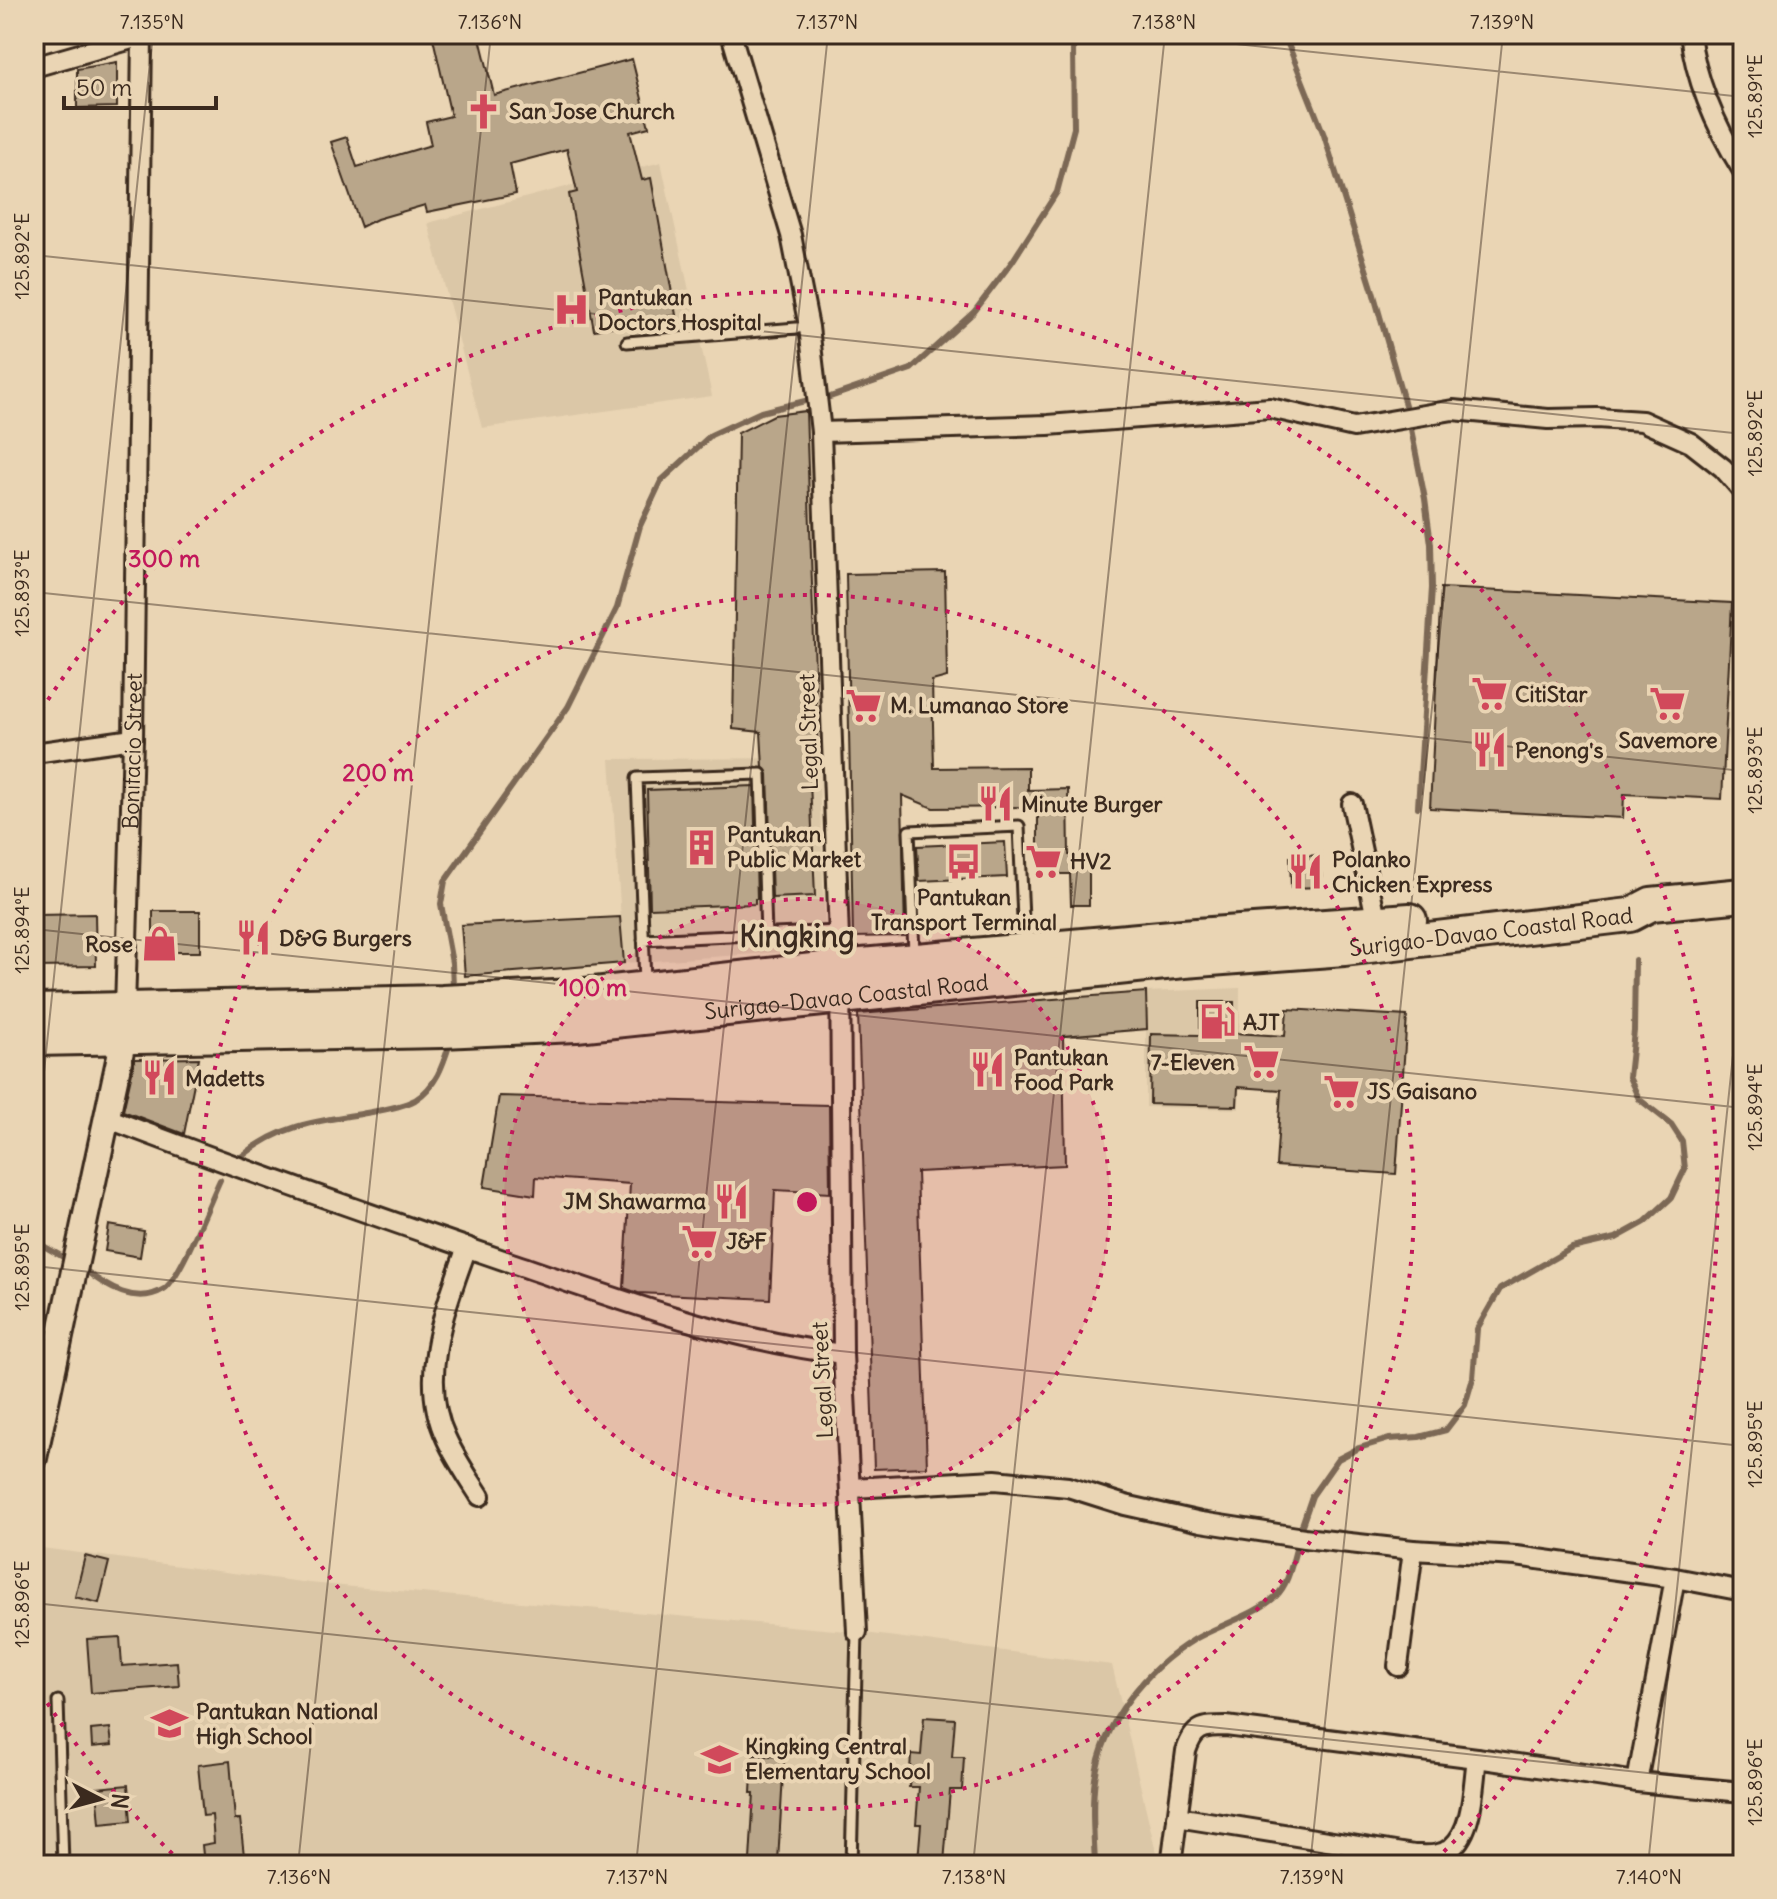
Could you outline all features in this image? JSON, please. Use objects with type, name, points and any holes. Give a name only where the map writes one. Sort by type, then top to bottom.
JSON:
[{"type":"highway","name":"Surigao-Davao Coastal Road","points":[[442,1017],[576,996],[645,989],[841,982],[1183,949],[1630,915],[1651,904],[1743,895]]},
{"type":"highway","name":"Surigao-Davao Coastal Road","points":[[1343,937],[1377,923],[1628,896],[1651,904]]},
{"type":"highway","name":"Surigao-Davao Coastal Road","points":[[34,1011],[125,1023],[442,1017],[576,1025],[841,982],[915,960],[1024,951],[1183,949]]},
{"type":"highway","name":"Surigao-Davao Coastal Road","points":[[34,1039],[125,1023]]},
{"type":"street","name":"Legal Street","points":[[731,34],[791,235],[809,327],[821,432],[841,982],[843,1354],[857,1632]]},
{"type":"street","points":[[1690,34],[1704,93],[1728,147],[1743,171]]},
{"type":"street","points":[[34,67],[144,35]]},
{"type":"street","name":"Bonifacio Street","points":[[34,1458],[125,1023],[133,739],[144,35]]},
{"type":"street","points":[[821,432],[1048,425],[1270,408],[1354,427],[1453,410],[1548,419],[1597,418],[1642,421],[1691,443],[1723,468],[1743,491]]},
{"type":"street","points":[[34,753],[133,739]]},
{"type":"street","points":[[1352,804],[1377,923]]},
{"type":"street","points":[[107,1118],[237,1168],[732,1335],[843,1354]]},
{"type":"street","points":[[467,1247],[444,1313],[436,1352],[436,1397],[444,1436],[480,1496]]},
{"type":"street","points":[[852,1488],[995,1480],[1068,1487],[1125,1505],[1201,1522],[1304,1538],[1413,1550],[1516,1556],[1675,1578],[1743,1591]]},
{"type":"street","points":[[1398,1666],[1413,1550]]},
{"type":"street","points":[[1637,1782],[1675,1578]]},
{"type":"street","points":[[1171,1865],[1190,1739],[1197,1730],[1208,1726],[1477,1758],[1637,1782],[1743,1792]]},
{"type":"street","points":[[1177,1817],[1434,1856],[1450,1850],[1462,1836],[1477,1758]]},
{"type":"lane","points":[[627,342],[809,327]]},
{"type":"lane","points":[[645,989],[637,778],[761,774],[766,935]]},
{"type":"lane","points":[[915,960],[909,831],[1019,826],[1024,951]]},
{"type":"lane","points":[[643,940],[839,931]]},
{"type":"lane","points":[[851,1865],[857,1632]]},
{"type":"lane","points":[[58,1701],[63,1865]]},
{"type":"shaded area","name":"Pantukan Doctors Hospital","points":[[661,162],[712,396],[482,428],[428,223]]},
{"type":"shaded area","points":[[818,758],[826,949],[624,963],[610,759]]},
{"type":"shaded area","points":[[1240,988],[1239,1109],[1146,1107],[1146,992]]},
{"type":"shaded area","name":"Kingking Central Elementary School","points":[[34,1547],[309,1583],[857,1632],[1112,1665],[1156,1852],[1154,1865],[34,1865]]},
{"type":"building","points":[[432,34],[479,34],[494,95],[632,59],[649,127],[630,132],[642,180],[651,178],[676,315],[594,330],[569,194],[577,192],[567,149],[510,164],[516,194],[427,212],[425,205],[361,227],[331,142],[347,137],[357,167],[431,145],[426,122],[451,116]]},
{"type":"building","points":[[117,62],[117,107],[77,108],[77,69]]},
{"type":"building","points":[[806,411],[818,758],[809,758],[815,896],[772,898],[768,774],[763,767],[761,732],[733,729],[738,433],[774,415]]},
{"type":"building","points":[[945,572],[947,677],[932,681],[934,768],[1028,767],[1028,790],[1068,789],[1069,855],[1089,855],[1089,905],[1071,905],[1070,874],[1038,874],[1038,807],[933,808],[902,795],[905,936],[853,937],[846,574]]},
{"type":"building","points":[[1441,588],[1732,603],[1722,799],[1624,794],[1623,818],[1430,808]]},
{"type":"building","name":"Pantukan Public Market","points":[[754,786],[755,904],[650,908],[647,790]]},
{"type":"building","name":"Pantukan Transport Terminal","points":[[1005,842],[1007,877],[919,881],[917,846]]},
{"type":"building","points":[[1320,855],[1322,887],[1291,888],[1290,857]]},
{"type":"building","points":[[153,911],[200,911],[200,952],[153,952]]},
{"type":"building","points":[[95,914],[96,966],[37,967],[36,915]]},
{"type":"building","points":[[620,917],[624,963],[465,976],[461,925]]},
{"type":"building","points":[[1146,992],[1147,1029],[1063,1036],[1065,1165],[917,1172],[927,1467],[874,1469],[858,1014]]},
{"type":"building","name":"JS Gaisano","points":[[1200,1002],[1234,1002],[1234,1033],[1285,1036],[1287,1009],[1407,1016],[1396,1174],[1276,1166],[1281,1090],[1238,1087],[1237,1106],[1150,1104],[1151,1034],[1200,1035]]},
{"type":"building","name":"Madetts","points":[[199,1058],[184,1134],[123,1111],[135,1059]]},
{"type":"building","points":[[499,1096],[829,1105],[830,1193],[775,1190],[770,1299],[638,1293],[624,1288],[630,1184],[536,1177],[535,1195],[484,1187]]},
{"type":"building","points":[[109,1225],[144,1231],[140,1257],[105,1251]]},
{"type":"building","points":[[85,1556],[109,1562],[99,1603],[75,1597]]},
{"type":"building","points":[[120,1637],[122,1666],[177,1662],[179,1686],[91,1693],[87,1639]]},
{"type":"building","points":[[924,1717],[955,1719],[952,1757],[964,1757],[962,1790],[950,1790],[944,1863],[918,1861],[921,1824],[916,1824],[919,1787],[909,1787],[911,1754],[921,1755]]},
{"type":"building","points":[[110,1728],[112,1745],[92,1747],[91,1730]]},
{"type":"building","points":[[753,1755],[784,1757],[778,1862],[750,1860]]},
{"type":"building","points":[[230,1761],[235,1820],[240,1819],[245,1865],[204,1865],[202,1845],[214,1843],[212,1815],[203,1816],[198,1765]]},
{"type":"building","points":[[128,1785],[131,1821],[100,1824],[97,1788]]},
{"type":"waterway","points":[[830,397],[911,369],[974,312],[1012,262],[1057,192],[1074,128],[1073,50],[1078,34]]},
{"type":"waterway","points":[[1284,34],[1324,135],[1405,405]]},
{"type":"waterway","points":[[453,987],[452,963],[441,904],[445,881],[568,707],[617,608],[640,526],[661,481],[711,435],[761,412],[805,401]]},
{"type":"waterway","points":[[1411,429],[1431,544],[1432,588],[1418,807]]},
{"type":"waterway","points":[[1301,1528],[1312,1496],[1338,1459],[1359,1448],[1389,1439],[1419,1437],[1446,1430],[1465,1405],[1473,1378],[1477,1329],[1500,1289],[1572,1248],[1616,1238],[1645,1222],[1671,1198],[1685,1169],[1682,1141],[1671,1124],[1639,1099],[1629,1077],[1634,1031],[1635,960]]},
{"type":"waterway","points":[[241,1157],[269,1138],[298,1126],[388,1109],[415,1100],[433,1082],[450,1043]]},
{"type":"waterway","points":[[85,1270],[102,1283],[132,1295],[143,1296],[164,1289],[186,1256],[220,1180]]},
{"type":"waterway","points":[[34,1243],[63,1257]]},
{"type":"waterway","points":[[1095,1865],[1095,1779],[1107,1737],[1117,1717],[1144,1681],[1177,1651],[1258,1609],[1276,1596],[1287,1579],[1297,1546]]},
{"type":"place","name":"San Jose Church","points":[[483,111]]},
{"type":"place","name":"Pantukan Doctors Hospital","points":[[572,310]]},
{"type":"place","name":"CitiStar","points":[[1489,694]]},
{"type":"place","name":"Savemore","points":[[1668,704]]},
{"type":"place","name":"M. Lumanao Store","points":[[864,705]]},
{"type":"place","name":"Penong's","points":[[1489,750]]},
{"type":"place","name":"Minute Burger","points":[[995,804]]},
{"type":"place","name":"Pantukan Public Market","points":[[701,847]]},
{"type":"place","name":"Pantukan Transport Terminal","points":[[964,861]]},
{"type":"place","name":"HV2","points":[[1044,861]]},
{"type":"place","name":"Polanko Chicken Express","points":[[1306,872]]},
{"type":"place","name":"D&G Burgers","points":[[253,938]]},
{"type":"place","name":"Rose","points":[[159,944]]},
{"type":"place","name":"AJT","points":[[1217,1022]]},
{"type":"place","name":"7-Eleven","points":[[1261,1062]]},
{"type":"place","name":"Pantukan Food Park","points":[[988,1070]]},
{"type":"place","name":"Madetts","points":[[159,1078]]},
{"type":"place","name":"JS Gaisano","points":[[1341,1091]]},
{"type":"place","name":"JM Shawarma","points":[[732,1201]]},
{"type":"place","name":"J&F","points":[[700,1241]]},
{"type":"place","name":"Pantukan National High School","points":[[170,1724]]},
{"type":"place","name":"Kingking Central Elementary School","points":[[719,1759]]},
{"type":"district","name":"Kingking","points":[[797,936]]}]
